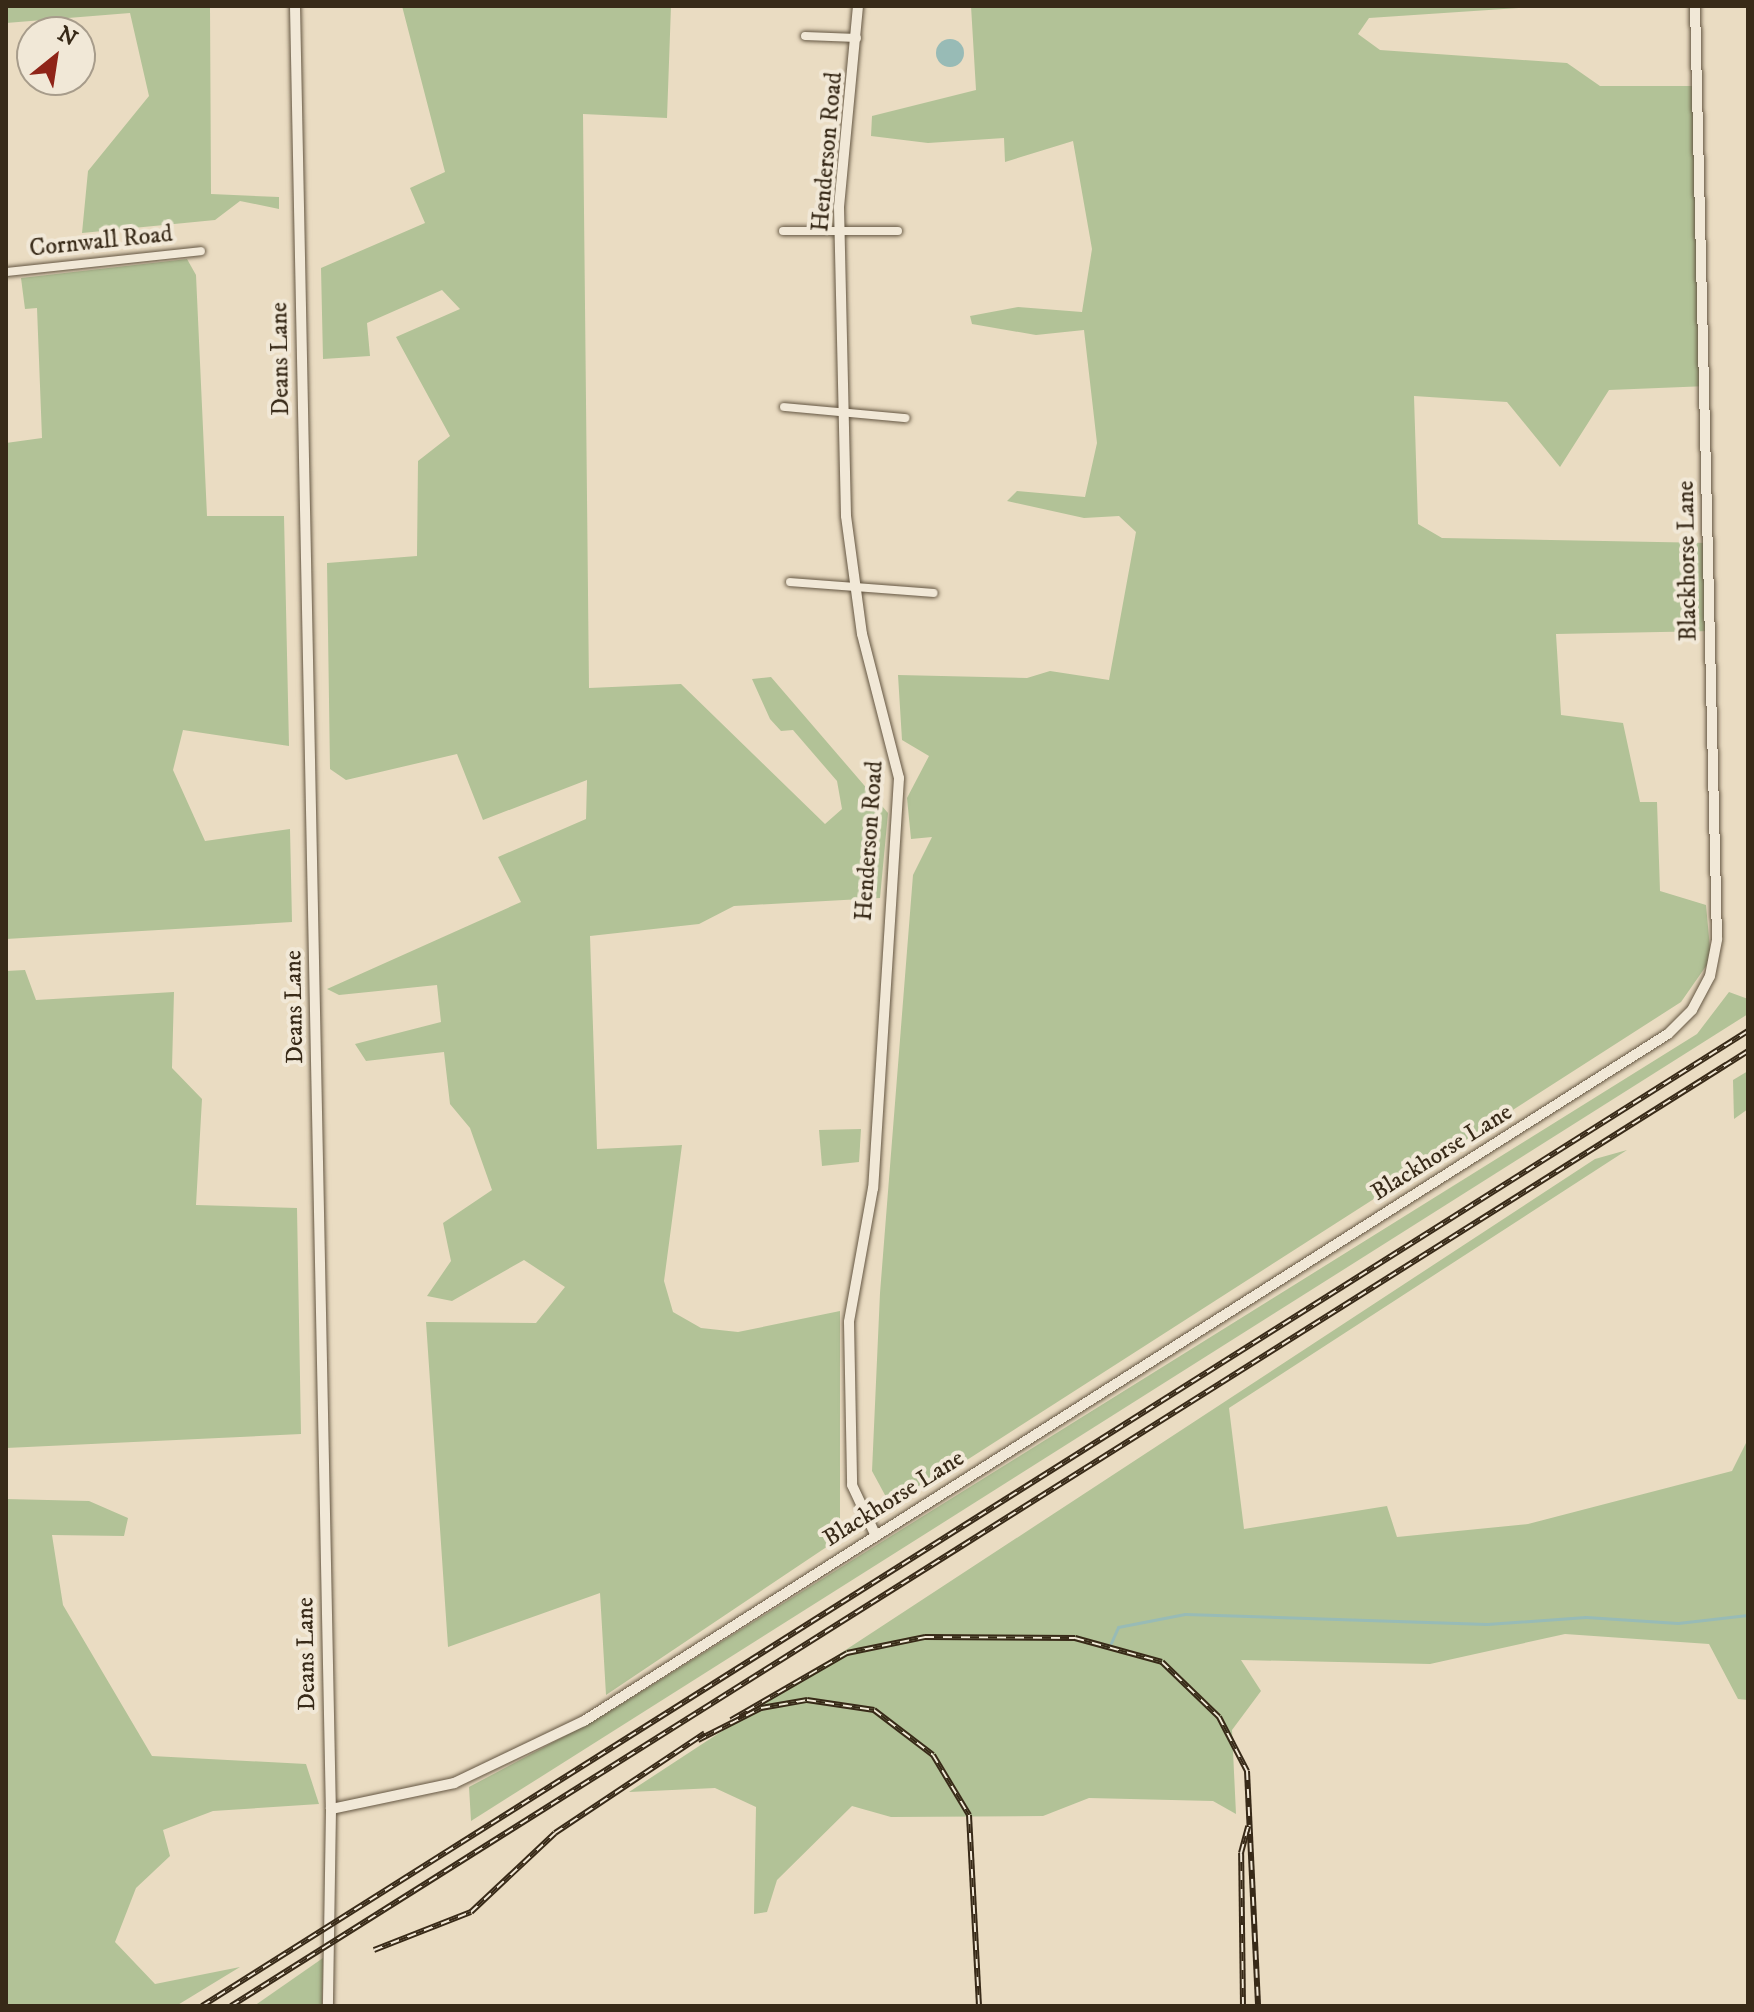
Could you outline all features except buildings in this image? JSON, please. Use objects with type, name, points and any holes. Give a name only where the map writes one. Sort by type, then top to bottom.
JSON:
[{"type":"street","name":"Deans Lane","points":[[295,6],[331,1809],[328,2006]]},
{"type":"street","name":"Henderson Road","points":[[858,6],[839,230],[842,411],[856,588],[899,767],[873,1188],[849,1322],[852,1485],[875,1534]]},
{"type":"street","name":"Blackhorse Lane","points":[[331,1809],[454,1783],[515,1757],[584,1721],[1668,1034],[1700,1000],[1717,939],[1695,6]]},
{"type":"street","points":[[805,36],[857,38]]},
{"type":"street","points":[[783,231],[898,231]]},
{"type":"street","name":"Cornwall Road","points":[[6,272],[201,251]]},
{"type":"street","points":[[784,407],[906,418]]},
{"type":"street","points":[[790,582],[934,593]]},
{"type":"green space","points":[[6,6],[210,6],[211,194],[279,197],[279,209],[240,201],[215,220],[82,233],[88,171],[149,96],[130,13],[16,16],[16,22],[6,23]]},
{"type":"green space","points":[[402,6],[671,6],[667,118],[583,114],[589,688],[681,684],[825,824],[842,809],[837,781],[793,730],[781,731],[770,719],[752,679],[771,677],[888,813],[880,898],[734,906],[699,924],[590,936],[597,1149],[682,1145],[664,1281],[673,1312],[701,1328],[738,1332],[840,1311],[840,1538],[606,1695],[600,1593],[448,1647],[426,1322],[536,1323],[565,1287],[524,1260],[452,1301],[427,1296],[451,1261],[443,1223],[492,1190],[470,1128],[450,1104],[444,1052],[366,1061],[355,1044],[441,1022],[437,985],[339,995],[327,989],[521,902],[498,857],[586,819],[587,780],[483,820],[457,754],[346,780],[330,769],[327,563],[417,556],[418,461],[450,436],[396,337],[460,309],[442,290],[367,323],[370,356],[323,359],[321,268],[425,223],[410,188],[445,172]]},
{"type":"green space","points":[[971,6],[1548,6],[1369,18],[1358,34],[1380,50],[1567,63],[1600,86],[1700,86],[1708,386],[1609,390],[1560,467],[1507,402],[1414,396],[1418,524],[1442,538],[1711,543],[1713,631],[1556,634],[1561,715],[1623,723],[1640,802],[1657,802],[1660,891],[1706,905],[1711,959],[1681,1002],[892,1508],[872,1471],[880,1293],[913,875],[932,837],[911,839],[907,798],[929,756],[902,740],[898,675],[1027,678],[1050,671],[1109,680],[1136,532],[1119,516],[1084,518],[1007,501],[1017,491],[1085,497],[1097,443],[1084,330],[1036,335],[972,324],[970,316],[1018,307],[1082,312],[1092,249],[1073,141],[1005,162],[1004,138],[928,143],[871,136],[872,116],[976,90]]},
{"type":"green space","points":[[187,259],[196,275],[207,516],[284,516],[289,746],[183,730],[173,770],[205,841],[290,829],[292,922],[6,939],[6,443],[42,438],[37,308],[25,309],[21,278]]},
{"type":"green space","points":[[25,970],[36,1000],[174,992],[172,1068],[202,1099],[196,1205],[297,1208],[301,1434],[6,1448],[6,971]]},
{"type":"green space","points":[[1729,992],[1748,999],[1748,1014],[471,1821],[469,1787],[599,1718],[1697,1034]]},
{"type":"green space","points":[[1748,1071],[1748,1109],[1734,1119],[1733,1080]]},
{"type":"green space","points":[[861,1129],[859,1162],[822,1166],[819,1130]]},
{"type":"green space","points":[[1627,1150],[1229,1408],[1244,1529],[1387,1506],[1397,1537],[1528,1524],[1732,1471],[1747,1441],[1748,1700],[1738,1699],[1709,1644],[1565,1634],[1430,1664],[1241,1660],[1261,1691],[1232,1730],[1236,1814],[1213,1801],[1089,1798],[1043,1816],[891,1817],[852,1806],[777,1880],[767,1912],[754,1914],[756,1807],[715,1788],[629,1792],[1595,1159]]},
{"type":"green space","points":[[6,1499],[89,1501],[128,1518],[124,1536],[52,1535],[63,1605],[152,1756],[306,1764],[319,1804],[213,1811],[163,1830],[170,1856],[136,1888],[115,1942],[155,1984],[240,1967],[176,2006],[6,2006]]},
{"type":"green space","points":[[323,1958],[322,2006],[254,2006]]},
{"type":"water","points":[[950,39],[960,43],[964,53],[960,63],[950,67],[940,63],[936,53],[940,43]]},
{"type":"waterway","points":[[1111,1643],[1118,1627],[1185,1614],[1487,1624],[1586,1617],[1678,1623],[1748,1615]]},
{"type":"railway","points":[[202,2006],[1748,1031]]},
{"type":"railway","points":[[231,2006],[1748,1051]]},
{"type":"railway","points":[[731,1720],[847,1653],[925,1637],[1075,1638],[1162,1662],[1219,1717],[1247,1771],[1258,2006]]},
{"type":"railway","points":[[698,1740],[761,1708],[807,1700],[874,1710],[933,1755],[969,1815],[979,2006]]},
{"type":"railway","points":[[374,1950],[471,1912],[555,1833],[705,1733]]},
{"type":"railway","points":[[1243,2006],[1241,1853],[1248,1826]]}]
